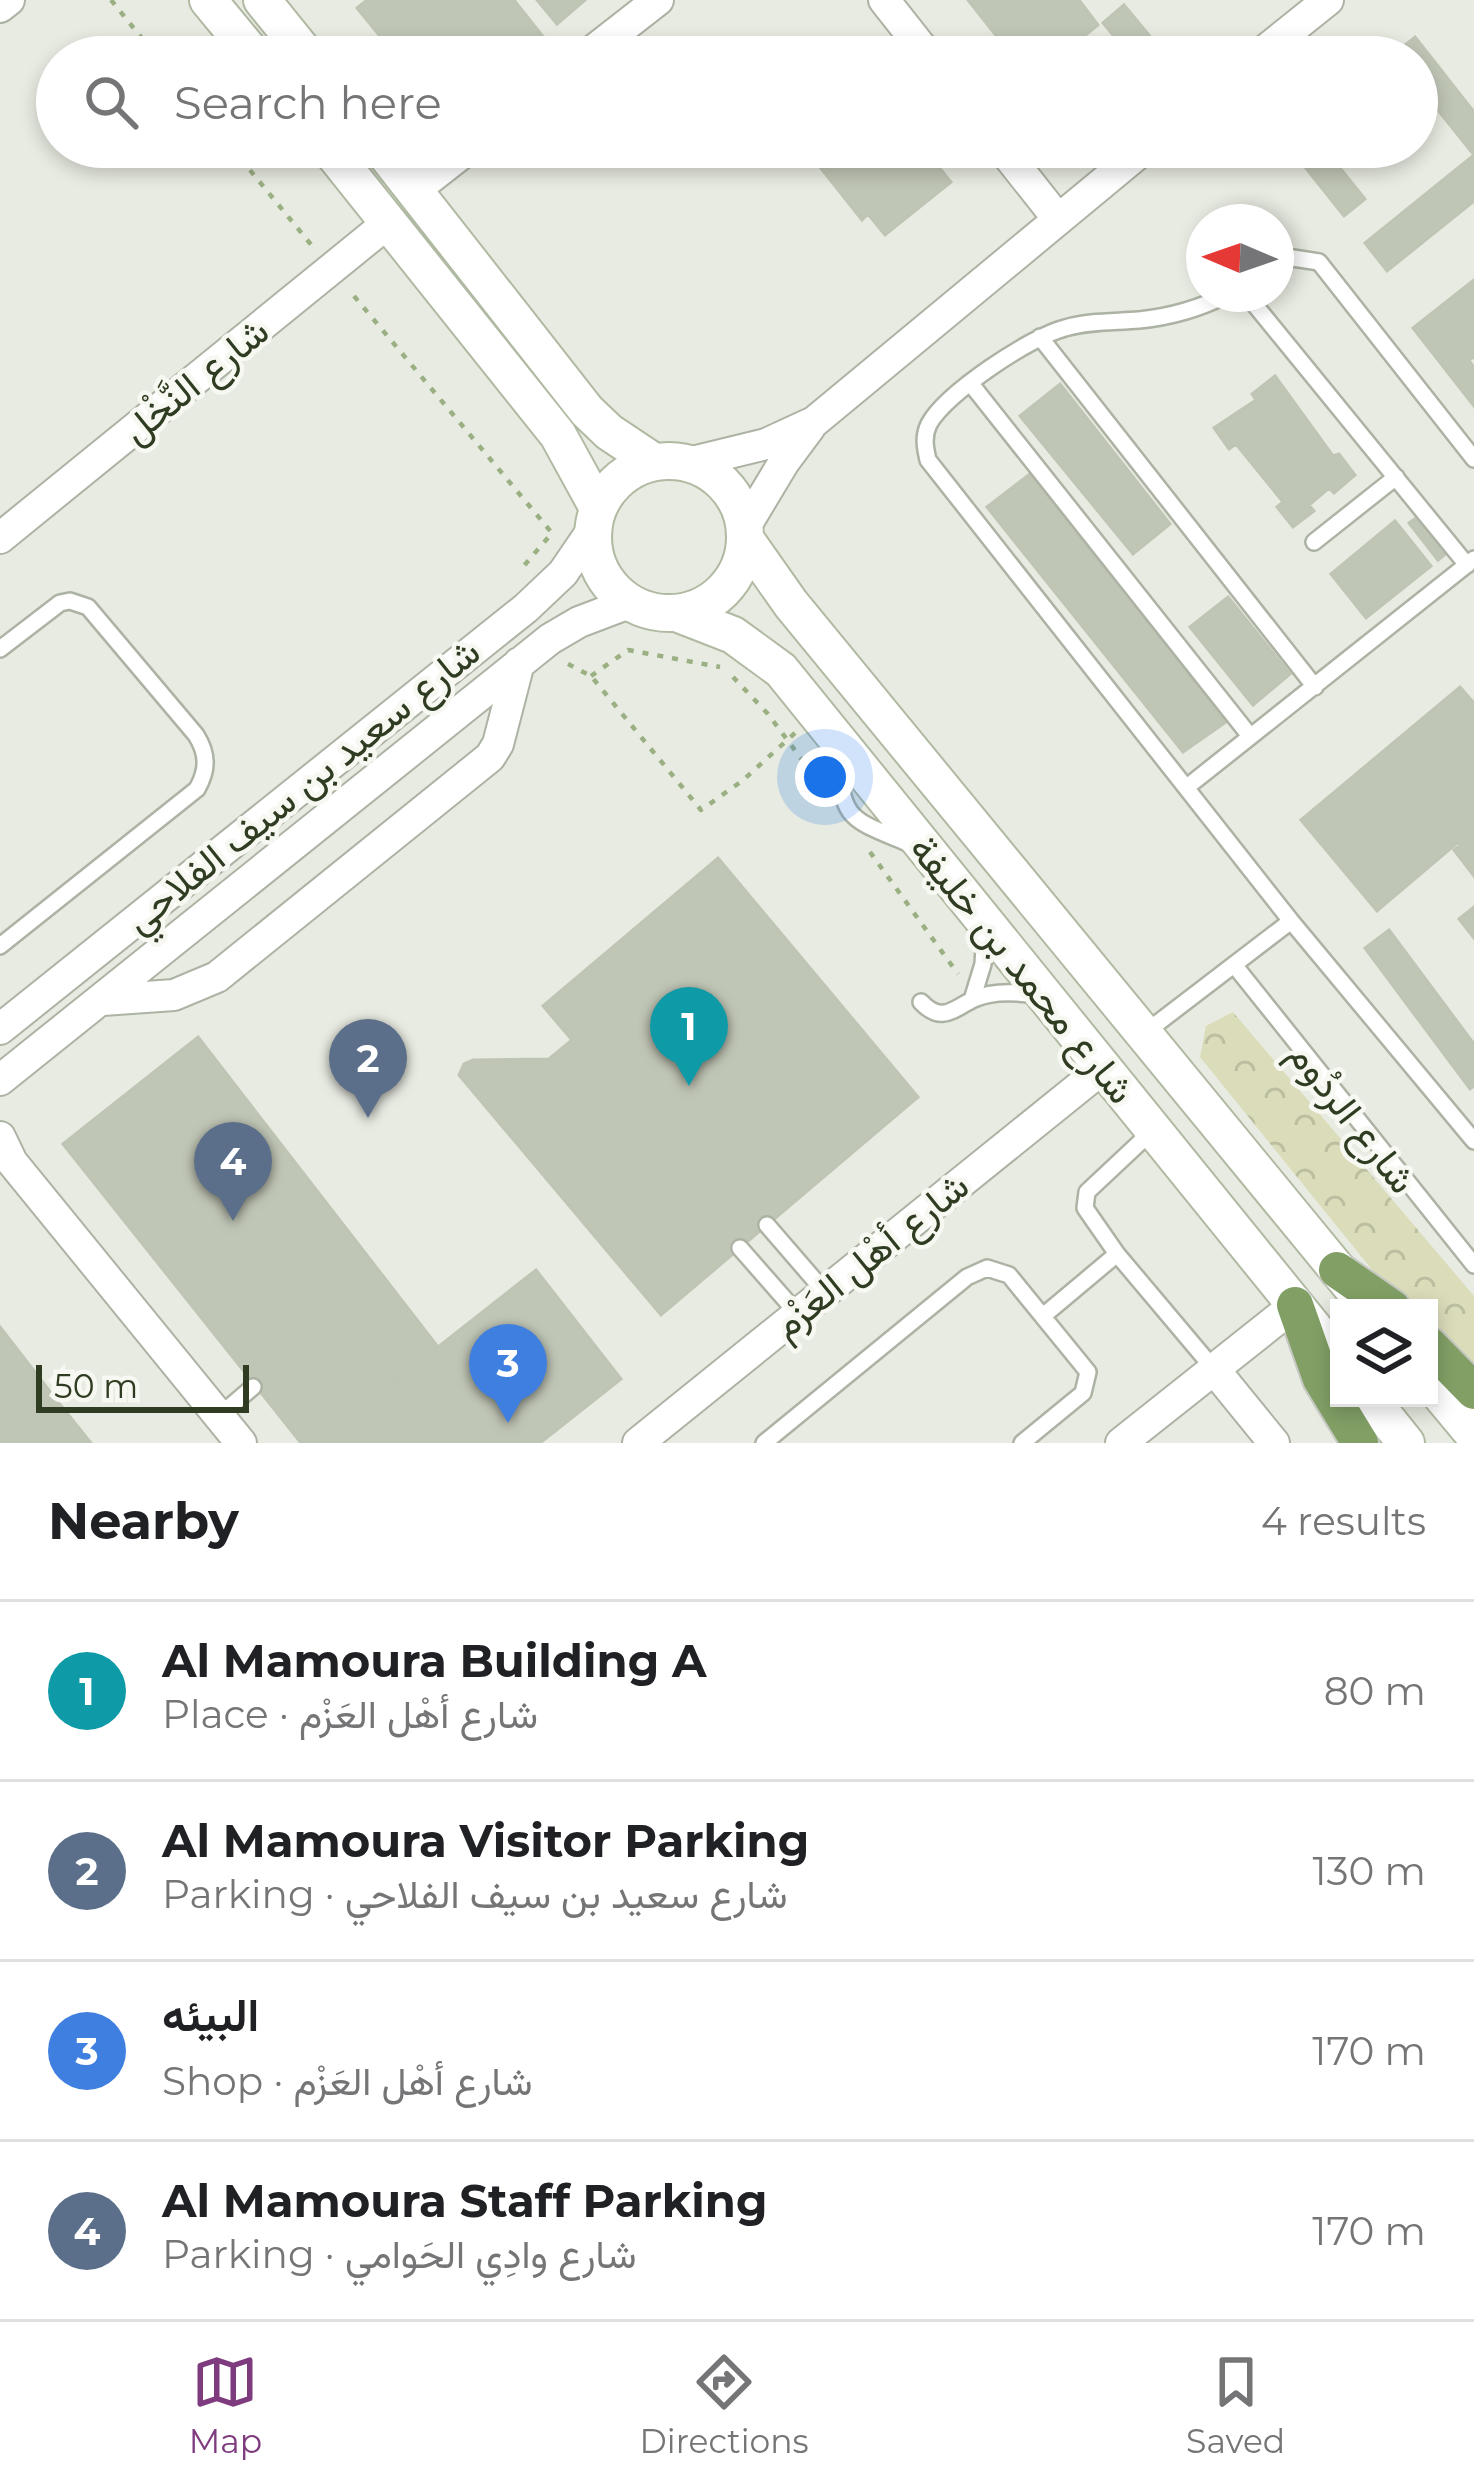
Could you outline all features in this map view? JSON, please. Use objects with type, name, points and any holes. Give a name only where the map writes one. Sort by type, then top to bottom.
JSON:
[{"type":"main road","points":[[208,0],[238,36]]},
{"type":"main road","points":[[262,0],[291,36]]},
{"type":"main road","points":[[345,168],[558,435],[596,519],[595,558],[608,584],[628,603],[653,613],[679,614],[718,597],[742,562],[746,534],[739,506],[726,486],[709,472],[671,462],[608,433],[397,168]]},
{"type":"main road","points":[[596,519],[620,478],[671,462]]},
{"type":"main road","name":"شارع محمد بن خليفة","points":[[746,534],[791,604],[1360,1299]]},
{"type":"main road","name":"شارع محمد بن خليفة","points":[[679,614],[706,622],[758,651],[818,714],[1330,1349]]},
{"type":"main road","points":[[1336,1270],[1379,1299]]},
{"type":"main road","points":[[1295,1305],[1322,1379],[1360,1443]]},
{"type":"main road","points":[[1438,1354],[1474,1390]]},
{"type":"main road","points":[[1438,1392],[1474,1435]]},
{"type":"main road","points":[[1377,1407],[1406,1443]]},
{"type":"street","points":[[0,8],[9,0]]},
{"type":"street","points":[[612,36],[658,0]]},
{"type":"street","points":[[884,0],[912,36]]},
{"type":"street","points":[[1283,36],[1328,0]]},
{"type":"street","points":[[415,190],[443,168]]},
{"type":"street","points":[[1017,168],[1058,218]]},
{"type":"street","points":[[746,534],[784,462],[814,422],[1120,168]]},
{"type":"street","name":"شارع النَّخْل","points":[[0,538],[389,222]]},
{"type":"street","points":[[671,462],[753,448],[814,422]]},
{"type":"street","name":"شارع سعيد بن سيف الفلاحي","points":[[0,1029],[526,608],[563,573],[596,519]]},
{"type":"street","name":"شارع سعيد بن سيف الفلاحي","points":[[0,1080],[519,663],[579,622],[628,603]]},
{"type":"street","name":"شارع سعيد بن سيف الفلاحي","points":[[103,1000],[196,989],[267,939],[490,757],[498,744],[519,663]]},
{"type":"street","name":"شارع أهْل العَزْم","points":[[638,1443],[1103,1067]]},
{"type":"street","points":[[4,1150],[241,1443]]},
{"type":"street","points":[[1121,1443],[1295,1305]]},
{"type":"street","points":[[1213,1368],[1274,1443]]},
{"type":"lane","points":[[1294,257],[1319,262],[1474,458]]},
{"type":"lane","points":[[1186,309],[1066,327],[1040,337],[971,384],[931,419],[924,446],[928,460],[1291,921],[1474,1141]]},
{"type":"lane","points":[[1187,787],[1471,562],[1261,312]]},
{"type":"lane","points":[[1040,337],[1315,687]]},
{"type":"lane","points":[[971,384],[1250,736]]},
{"type":"lane","points":[[1314,542],[1396,477]]},
{"type":"lane","points":[[0,649],[50,608],[80,602],[184,722],[206,756],[196,789],[0,946]]},
{"type":"lane","points":[[1144,1034],[1291,921]]},
{"type":"lane","points":[[972,1000],[983,964],[985,926]]},
{"type":"lane","name":"شارع الردُوم","points":[[1234,966],[1474,1265]]},
{"type":"lane","points":[[921,1002],[938,1014],[948,1014],[972,1000],[1007,993],[1044,997]]},
{"type":"lane","points":[[1154,1130],[1084,1199],[1088,1215],[1213,1368]]},
{"type":"lane","points":[[767,1225],[824,1291]]},
{"type":"lane","points":[[740,1248],[797,1313]]},
{"type":"lane","points":[[1043,1316],[1118,1254]]},
{"type":"lane","points":[[764,1443],[976,1271],[995,1269],[1009,1275],[1084,1365],[1087,1387],[1022,1443]]},
{"type":"lane","points":[[219,1416],[253,1387]]},
{"type":"path","points":[[111,0],[141,36]]},
{"type":"path","points":[[248,168],[324,261]]},
{"type":"path","points":[[354,296],[551,533],[523,567]]},
{"type":"path","points":[[592,676],[628,650],[724,668],[788,740],[830,797]]},
{"type":"path","points":[[568,664],[592,676],[701,810],[818,714]]},
{"type":"path","points":[[857,836],[964,982]]},
{"type":"green space","points":[[1233,1012],[1474,1296],[1474,1372],[1438,1340],[1438,1299],[1396,1299],[1200,1057],[1206,1026]]},
{"type":"building","points":[[367,0],[514,0],[543,36],[380,36],[357,8]]},
{"type":"building","points":[[537,0],[585,0],[557,24]]},
{"type":"building","points":[[968,0],[1079,0],[1098,25],[1084,36],[996,36]]},
{"type":"building","points":[[1124,5],[1149,35],[1114,36],[1103,23]]},
{"type":"building","points":[[1438,66],[1474,112],[1474,155],[1438,110]]},
{"type":"building","points":[[1474,155],[1474,201],[1387,271],[1365,243]]},
{"type":"building","points":[[821,168],[940,168],[951,182],[885,235],[868,214],[862,220]]},
{"type":"building","points":[[1306,168],[1340,168],[1365,199],[1344,216]]},
{"type":"building","points":[[1474,280],[1474,357],[1469,360],[1474,368],[1474,406],[1413,328]]},
{"type":"building","points":[[1275,376],[1333,456],[1339,454],[1355,475],[1334,493],[1329,488],[1309,505],[1314,511],[1293,527],[1277,507],[1283,502],[1236,444],[1229,449],[1214,428],[1256,400],[1252,394]]},
{"type":"building","points":[[1060,384],[1170,524],[1133,554],[1020,416]]},
{"type":"building","points":[[1030,474],[1226,722],[1183,752],[987,507]]},
{"type":"building","points":[[1420,515],[1449,551],[1438,560],[1409,523]]},
{"type":"building","points":[[1395,521],[1431,566],[1366,618],[1331,574]]},
{"type":"building","points":[[1228,597],[1290,674],[1253,705],[1190,627]]},
{"type":"building","points":[[1460,687],[1474,703],[1474,876],[1454,850],[1457,843],[1377,911],[1301,820]]},
{"type":"building","points":[[718,858],[918,1097],[661,1315],[459,1075],[464,1064],[473,1060],[549,1059],[572,1040],[543,1006]]},
{"type":"building","points":[[1474,907],[1474,938],[1459,919]]},
{"type":"building","points":[[1389,930],[1474,1044],[1474,1086],[1470,1089],[1365,948]]},
{"type":"building","points":[[198,1037],[438,1347],[316,1443],[301,1443],[63,1144]]},
{"type":"building","points":[[536,1270],[621,1379],[540,1443],[316,1443]]},
{"type":"building","points":[[0,1327],[58,1402],[91,1443],[0,1443]]},
{"type":"place","name":"Al Mamoura Building A","points":[[689,1086]]},
{"type":"place","name":"Al Mamoura Visitor Parking","points":[[368,1118]]},
{"type":"place","name":"Al Mamoura Staff Parking","points":[[233,1221]]},
{"type":"place","name":"البيئه","points":[[508,1423]]}]
